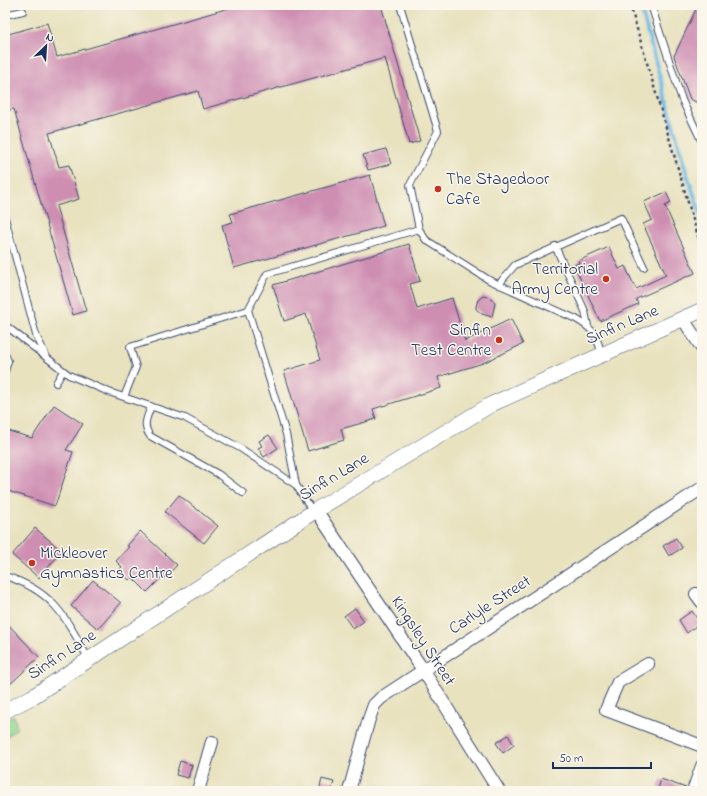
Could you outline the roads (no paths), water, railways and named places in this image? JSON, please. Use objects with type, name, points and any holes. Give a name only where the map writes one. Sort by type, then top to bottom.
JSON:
[{"type":"street","name":"Sinfin Lane","points":[[5,711],[32,697],[315,511],[492,404],[702,310]]},
{"type":"street","points":[[683,319],[702,348]]},
{"type":"street","name":"Carlyle Street","points":[[349,791],[374,705],[381,698],[702,488]]},
{"type":"street","name":"Kingsley Street","points":[[315,511],[422,670],[499,791]]},
{"type":"street","points":[[648,664],[618,682],[606,710],[702,746]]},
{"type":"street","points":[[198,791],[212,742]]},
{"type":"street","points":[[693,791],[702,766]]},
{"type":"lane","points":[[400,5],[438,131],[410,185],[418,229],[426,240],[489,280],[576,319],[588,326],[594,333],[602,354]]},
{"type":"lane","points":[[651,5],[682,100],[702,142]]},
{"type":"lane","points":[[5,15],[23,11]]},
{"type":"lane","points":[[5,218],[36,335],[47,358]]},
{"type":"lane","points":[[499,285],[508,271],[515,265],[620,218],[644,267]]},
{"type":"lane","points":[[124,397],[136,367],[130,347],[248,310],[267,274],[418,229]]},
{"type":"lane","points":[[555,246],[585,311],[588,326]]},
{"type":"lane","points":[[248,310],[286,434],[296,485]]},
{"type":"lane","points":[[5,325],[63,371],[109,392],[185,418],[240,448],[296,485],[315,511]]},
{"type":"lane","points":[[5,354],[8,361],[5,371]]},
{"type":"lane","points":[[56,383],[63,371]]},
{"type":"lane","points":[[151,406],[145,423],[146,430],[150,436],[218,474],[242,493]]},
{"type":"lane","points":[[5,576],[16,579],[35,589],[49,599],[69,623],[89,660]]},
{"type":"waterway","points":[[640,5],[686,171],[702,218]]},
{"type":"place","name":"The Stagedoor Cafe","points":[[438,189]]},
{"type":"place","name":"Territorial Army Centre","points":[[606,279]]},
{"type":"place","name":"Sinfin Test Centre","points":[[499,340]]},
{"type":"place","name":"Mickleover Gymnastics Centre","points":[[32,563]]}]
